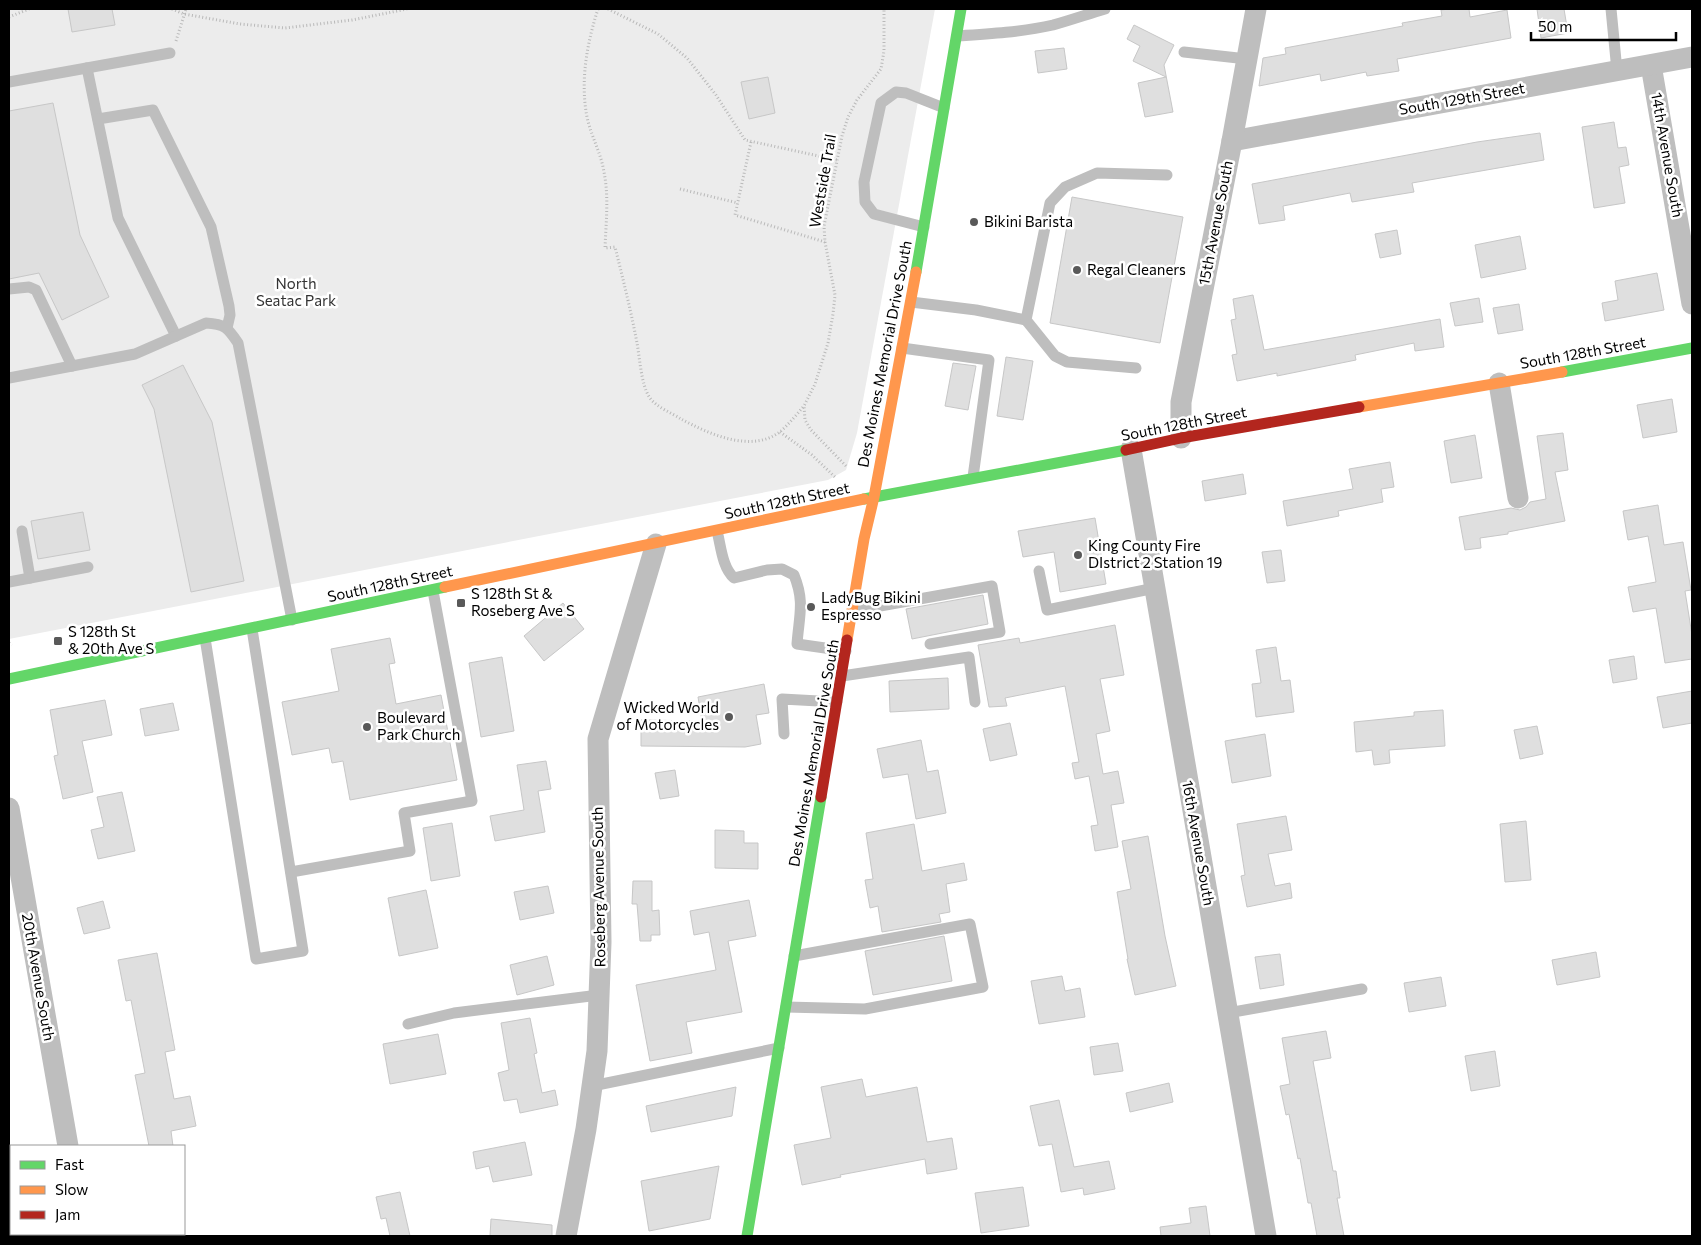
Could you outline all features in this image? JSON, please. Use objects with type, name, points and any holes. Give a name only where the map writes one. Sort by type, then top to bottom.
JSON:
[{"type":"main road","name":"Des Moines Memorial Drive South","points":[[747,1236],[864,540],[911,302],[961,9]]},
{"type":"main road","name":"South 128th Street","points":[[9,680],[973,477],[1131,450],[1181,438],[1692,348]]},
{"type":"street","name":"15th Avenue South","points":[[1181,438],[1181,402],[1256,9]]},
{"type":"street","name":"South 129th Street","points":[[1232,141],[1692,57]]},
{"type":"street","name":"14th Avenue South","points":[[1651,65],[1692,304]]},
{"type":"street","points":[[1499,383],[1518,498]]},
{"type":"street","name":"16th Avenue South","points":[[1131,450],[1266,1236]]},
{"type":"street","name":"Roseberg Avenue South","points":[[566,1236],[586,1129],[597,1051],[601,942],[598,739],[656,544]]},
{"type":"street","name":"20th Avenue South","points":[[9,808],[68,1145]]},
{"type":"lane","points":[[956,36],[1051,25],[1080,18],[1105,9]]},
{"type":"lane","points":[[1611,9],[1617,71]]},
{"type":"lane","points":[[1184,52],[1247,58]]},
{"type":"lane","points":[[9,82],[170,53]]},
{"type":"lane","points":[[87,68],[118,218],[176,336]]},
{"type":"lane","points":[[924,227],[874,214],[865,202],[864,182],[881,103],[896,92],[906,93],[944,108]]},
{"type":"lane","points":[[98,119],[153,110],[211,227],[229,306],[230,315],[227,328]]},
{"type":"lane","points":[[1026,320],[1050,203],[1065,187],[1097,172],[1167,175]]},
{"type":"lane","points":[[9,289],[28,287],[36,290],[72,366]]},
{"type":"lane","points":[[911,302],[976,310],[1026,320],[1055,356],[1067,362],[1136,368]]},
{"type":"lane","points":[[9,377],[135,354],[206,323],[218,324],[227,328],[238,343],[292,620]]},
{"type":"lane","points":[[902,348],[989,360],[973,477]]},
{"type":"lane","points":[[22,531],[30,578]]},
{"type":"lane","points":[[717,531],[724,562],[734,578],[767,570],[782,569],[794,575],[799,588],[801,602],[797,644],[846,651]]},
{"type":"lane","points":[[9,582],[88,567]]},
{"type":"lane","points":[[1039,571],[1047,610],[1155,588]]},
{"type":"lane","points":[[852,611],[992,586],[1000,632],[930,644]]},
{"type":"lane","points":[[291,872],[410,850],[404,813],[472,801],[433,591]]},
{"type":"lane","points":[[205,638],[256,959],[303,952],[252,629]]},
{"type":"lane","points":[[842,676],[969,657],[975,702]]},
{"type":"lane","points":[[784,734],[782,699],[838,702]]},
{"type":"lane","points":[[786,1006],[865,1009],[983,987],[970,924],[794,956]]},
{"type":"lane","points":[[1228,1013],[1362,989]]},
{"type":"lane","points":[[408,1024],[454,1013],[599,995]]},
{"type":"lane","points":[[592,1086],[779,1048]]},
{"type":"path","points":[[9,16],[29,9]]},
{"type":"path","points":[[172,9],[184,14],[240,24],[285,28],[352,20],[408,9]]},
{"type":"path","points":[[170,53],[179,36],[186,9]]},
{"type":"path","points":[[598,9],[592,27],[583,87],[587,119],[604,169],[608,193],[605,248],[615,247],[637,340],[645,388],[650,400],[693,425],[726,439],[749,442],[764,439],[780,432],[812,455],[836,478]]},
{"type":"path","points":[[608,9],[658,34],[687,58],[716,95],[745,140],[837,160]]},
{"type":"path","name":"Westside Trail","points":[[780,432],[804,406],[815,384],[828,343],[835,295],[825,242],[824,226],[842,136],[848,117],[857,100],[881,68],[884,51],[884,9]]},
{"type":"path","points":[[751,142],[736,215],[825,242]]},
{"type":"path","points":[[680,189],[738,203]]},
{"type":"path","points":[[804,406],[805,420],[811,430],[846,466]]},
{"type":"green space","name":"North Seatac Park","points":[[9,9],[935,9],[857,433],[846,470],[828,480],[9,639]]},
{"type":"building","points":[[68,9],[112,9],[115,25],[72,32]]},
{"type":"building","points":[[1469,9],[1470,17],[1507,10],[1511,38],[1397,59],[1399,71],[1367,76],[1366,72],[1321,81],[1320,74],[1259,86],[1263,58],[1286,54],[1285,48],[1403,26],[1402,23],[1442,16],[1441,10]]},
{"type":"building","points":[[1537,9],[1564,9],[1568,33],[1541,38]]},
{"type":"building","points":[[1134,25],[1174,45],[1164,65],[1173,112],[1145,117],[1138,83],[1166,77],[1133,61],[1140,46],[1127,39]]},
{"type":"building","points":[[1064,48],[1067,69],[1038,73],[1035,51]]},
{"type":"building","points":[[768,77],[775,113],[749,119],[741,82]]},
{"type":"building","points":[[53,103],[80,235],[109,297],[62,320],[39,273],[9,279],[9,111]]},
{"type":"building","points":[[1614,122],[1618,148],[1626,147],[1629,165],[1619,167],[1625,203],[1594,208],[1582,127]]},
{"type":"building","points":[[1540,133],[1544,160],[1412,183],[1414,192],[1352,202],[1350,193],[1283,206],[1285,220],[1259,224],[1252,184],[1477,142]]},
{"type":"building","points":[[1072,197],[1183,217],[1160,343],[1050,323]]},
{"type":"building","points":[[1397,230],[1401,254],[1380,258],[1375,234]]},
{"type":"building","points":[[1520,236],[1526,269],[1481,278],[1475,245]]},
{"type":"building","points":[[1657,273],[1664,310],[1605,321],[1602,303],[1618,300],[1615,281]]},
{"type":"building","points":[[1253,295],[1264,350],[1440,319],[1444,347],[1415,351],[1414,343],[1355,355],[1356,360],[1277,376],[1277,373],[1237,381],[1232,355],[1237,354],[1231,320],[1236,319],[1233,299]]},
{"type":"building","points":[[1479,298],[1483,322],[1455,326],[1450,303]]},
{"type":"building","points":[[1519,304],[1523,330],[1498,334],[1493,308]]},
{"type":"building","points":[[1006,357],[1033,361],[1023,420],[997,416]]},
{"type":"building","points":[[953,363],[976,366],[968,410],[945,406]]},
{"type":"building","points":[[183,365],[212,422],[244,581],[191,592],[154,409],[142,385]]},
{"type":"building","points":[[1672,399],[1677,432],[1643,438],[1637,405]]},
{"type":"building","points":[[1563,433],[1568,470],[1555,472],[1565,521],[1508,532],[1508,534],[1480,538],[1481,548],[1465,550],[1459,517],[1511,508],[1520,510],[1530,502],[1546,499],[1537,436]]},
{"type":"building","points":[[1475,435],[1482,478],[1451,483],[1444,441]]},
{"type":"building","points":[[1390,462],[1394,487],[1381,489],[1383,502],[1338,511],[1339,516],[1287,526],[1283,501],[1353,489],[1349,469]]},
{"type":"building","points":[[1243,474],[1246,494],[1205,501],[1202,481]]},
{"type":"building","points":[[1658,505],[1664,545],[1683,542],[1691,590],[1685,591],[1692,635],[1692,659],[1665,663],[1656,608],[1633,612],[1628,587],[1656,582],[1648,536],[1628,540],[1623,511]]},
{"type":"building","points":[[83,512],[90,550],[38,559],[31,521]]},
{"type":"building","name":"King County Fire DIstrict 2 Station 19","points":[[1095,518],[1106,584],[1060,592],[1054,552],[1023,557],[1018,531]]},
{"type":"building","points":[[1281,550],[1285,581],[1267,583],[1262,552]]},
{"type":"building","points":[[983,595],[988,624],[912,639],[906,609]]},
{"type":"building","points":[[563,603],[584,629],[544,661],[524,636]]},
{"type":"building","points":[[1115,625],[1124,675],[1100,679],[1110,731],[1096,734],[1103,774],[1118,771],[1124,803],[1111,805],[1118,847],[1095,851],[1091,826],[1098,825],[1089,776],[1075,779],[1072,763],[1079,762],[1065,686],[1005,698],[1007,706],[989,707],[978,645],[1019,638],[1020,643]]},
{"type":"building","name":"Boulevard Park Church","points":[[390,638],[395,663],[389,664],[396,704],[441,695],[457,780],[350,800],[343,761],[332,763],[329,748],[292,755],[282,702],[339,691],[331,649]]},
{"type":"building","points":[[1276,647],[1281,681],[1290,680],[1294,712],[1256,717],[1252,684],[1261,683],[1256,650]]},
{"type":"building","points":[[1634,656],[1637,679],[1613,683],[1609,660]]},
{"type":"building","points":[[502,657],[514,731],[481,737],[469,663]]},
{"type":"building","points":[[948,678],[949,709],[890,712],[889,681]]},
{"type":"building","points":[[764,684],[769,713],[756,715],[761,744],[745,747],[641,746],[641,720],[702,721],[698,697]]},
{"type":"building","points":[[1692,691],[1692,723],[1663,728],[1657,697]]},
{"type":"building","points":[[105,700],[112,735],[82,741],[93,792],[63,799],[54,756],[58,755],[50,710]]},
{"type":"building","points":[[173,703],[179,730],[145,736],[140,709]]},
{"type":"building","points":[[1443,710],[1445,746],[1389,750],[1390,763],[1374,765],[1372,750],[1356,752],[1354,722],[1414,716],[1414,712]]},
{"type":"building","points":[[1010,723],[1017,755],[990,761],[983,729]]},
{"type":"building","points":[[1537,726],[1543,754],[1520,759],[1514,730]]},
{"type":"building","points":[[1265,734],[1271,776],[1232,783],[1225,741]]},
{"type":"building","points":[[921,740],[927,772],[938,770],[946,813],[916,819],[908,774],[883,778],[877,749]]},
{"type":"building","points":[[546,761],[551,789],[538,791],[545,832],[495,841],[490,816],[524,810],[517,765]]},
{"type":"building","points":[[675,770],[679,796],[660,799],[655,773]]},
{"type":"building","points":[[122,792],[135,851],[98,859],[91,830],[104,827],[97,797]]},
{"type":"building","points":[[1286,816],[1292,850],[1268,854],[1275,886],[1290,883],[1292,898],[1247,907],[1241,876],[1245,875],[1237,824]]},
{"type":"building","points":[[1526,821],[1531,880],[1505,882],[1500,824]]},
{"type":"building","points":[[452,823],[460,876],[431,881],[423,828]]},
{"type":"building","points":[[914,824],[922,871],[964,863],[967,880],[946,884],[950,912],[939,914],[941,922],[882,932],[878,906],[870,908],[865,880],[873,879],[866,833]]},
{"type":"building","points":[[715,830],[744,831],[744,843],[758,843],[758,869],[715,868]]},
{"type":"building","points":[[1148,836],[1165,936],[1176,986],[1135,995],[1127,959],[1117,892],[1131,889],[1122,841]]},
{"type":"building","points":[[633,881],[652,881],[652,911],[659,910],[660,935],[651,935],[651,941],[640,941],[637,904],[632,904]]},
{"type":"building","points":[[548,886],[554,913],[520,920],[514,892]]},
{"type":"building","points":[[426,890],[438,948],[399,956],[388,898]]},
{"type":"building","points":[[749,900],[756,936],[728,941],[742,1012],[686,1022],[692,1053],[650,1061],[636,985],[716,970],[709,932],[694,935],[690,911]]},
{"type":"building","points":[[103,901],[110,928],[84,934],[77,908]]},
{"type":"building","points":[[944,936],[952,981],[873,995],[865,951]]},
{"type":"building","points":[[1596,952],[1600,977],[1557,985],[1552,960]]},
{"type":"building","points":[[157,953],[175,1050],[165,1052],[174,1099],[190,1096],[196,1126],[171,1131],[173,1145],[149,1145],[135,1075],[145,1073],[131,1000],[126,1001],[118,960]]},
{"type":"building","points":[[1280,954],[1284,985],[1260,989],[1255,957]]},
{"type":"building","points":[[547,956],[554,985],[517,995],[510,965]]},
{"type":"building","points":[[1062,976],[1065,991],[1080,988],[1085,1017],[1039,1024],[1031,981]]},
{"type":"building","points":[[1441,977],[1446,1006],[1409,1012],[1404,983]]},
{"type":"building","points":[[530,1018],[537,1053],[534,1054],[542,1093],[555,1090],[558,1105],[520,1113],[517,1099],[504,1101],[498,1073],[509,1070],[501,1023]]},
{"type":"building","points":[[1326,1031],[1331,1058],[1313,1061],[1333,1171],[1336,1171],[1340,1198],[1337,1198],[1344,1236],[1317,1236],[1311,1203],[1308,1203],[1300,1158],[1298,1159],[1289,1114],[1286,1115],[1280,1086],[1290,1084],[1282,1038]]},
{"type":"building","points":[[438,1034],[446,1074],[390,1084],[383,1044]]},
{"type":"building","points":[[1118,1043],[1123,1071],[1094,1075],[1090,1047]]},
{"type":"building","points":[[1495,1051],[1500,1086],[1471,1091],[1465,1056]]},
{"type":"building","points":[[862,1079],[866,1097],[917,1087],[927,1142],[952,1138],[957,1169],[927,1174],[925,1159],[840,1175],[841,1177],[802,1185],[794,1145],[831,1138],[821,1087]]},
{"type":"building","points":[[1169,1083],[1173,1102],[1130,1112],[1126,1093]]},
{"type":"building","points":[[736,1087],[732,1116],[651,1132],[646,1106]]},
{"type":"building","points":[[1059,1100],[1074,1167],[1109,1161],[1115,1189],[1084,1195],[1083,1188],[1061,1192],[1052,1144],[1039,1146],[1030,1106]]},
{"type":"building","points":[[525,1142],[532,1175],[493,1182],[489,1166],[476,1169],[473,1152]]},
{"type":"building","points":[[719,1166],[710,1219],[649,1231],[641,1181]]},
{"type":"building","points":[[1023,1187],[1029,1226],[981,1233],[975,1193]]},
{"type":"building","points":[[400,1192],[410,1236],[390,1236],[386,1218],[381,1219],[376,1197]]},
{"type":"building","points":[[1206,1206],[1210,1236],[1161,1236],[1160,1227],[1191,1223],[1189,1208]]},
{"type":"building","points":[[491,1219],[552,1225],[552,1236],[490,1236]]},
{"type":"traffic: fast","points":[[916,272],[961,9]]},
{"type":"traffic: fast","points":[[1562,372],[1692,348]]},
{"type":"traffic: fast","points":[[864,499],[1126,450]]},
{"type":"traffic: fast","points":[[9,679],[445,587]]},
{"type":"traffic: fast","points":[[747,1236],[821,797]]},
{"type":"traffic: slow","points":[[847,640],[864,539],[874,497],[916,272]]},
{"type":"traffic: slow","points":[[1359,407],[1562,372]]},
{"type":"traffic: slow","points":[[445,587],[864,499]]},
{"type":"traffic: jam","points":[[1126,450],[1181,438],[1359,407]]},
{"type":"traffic: jam","points":[[821,797],[847,640]]},
{"type":"place","name":"Bikini Barista","points":[[974,222]]},
{"type":"place","name":"Regal Cleaners","points":[[1077,270]]},
{"type":"place","name":"King County Fire DIstrict 2 Station 19","points":[[1078,555]]},
{"type":"place","name":"S 128th St & Roseberg Ave S","points":[[461,603]]},
{"type":"place","name":"LadyBug Bikini Espresso","points":[[811,607]]},
{"type":"place","name":"S 128th St & 20th Ave S","points":[[58,641]]},
{"type":"place","name":"Wicked World of Motorcycles","points":[[729,717]]},
{"type":"place","name":"Boulevard Park Church","points":[[367,727]]}]
